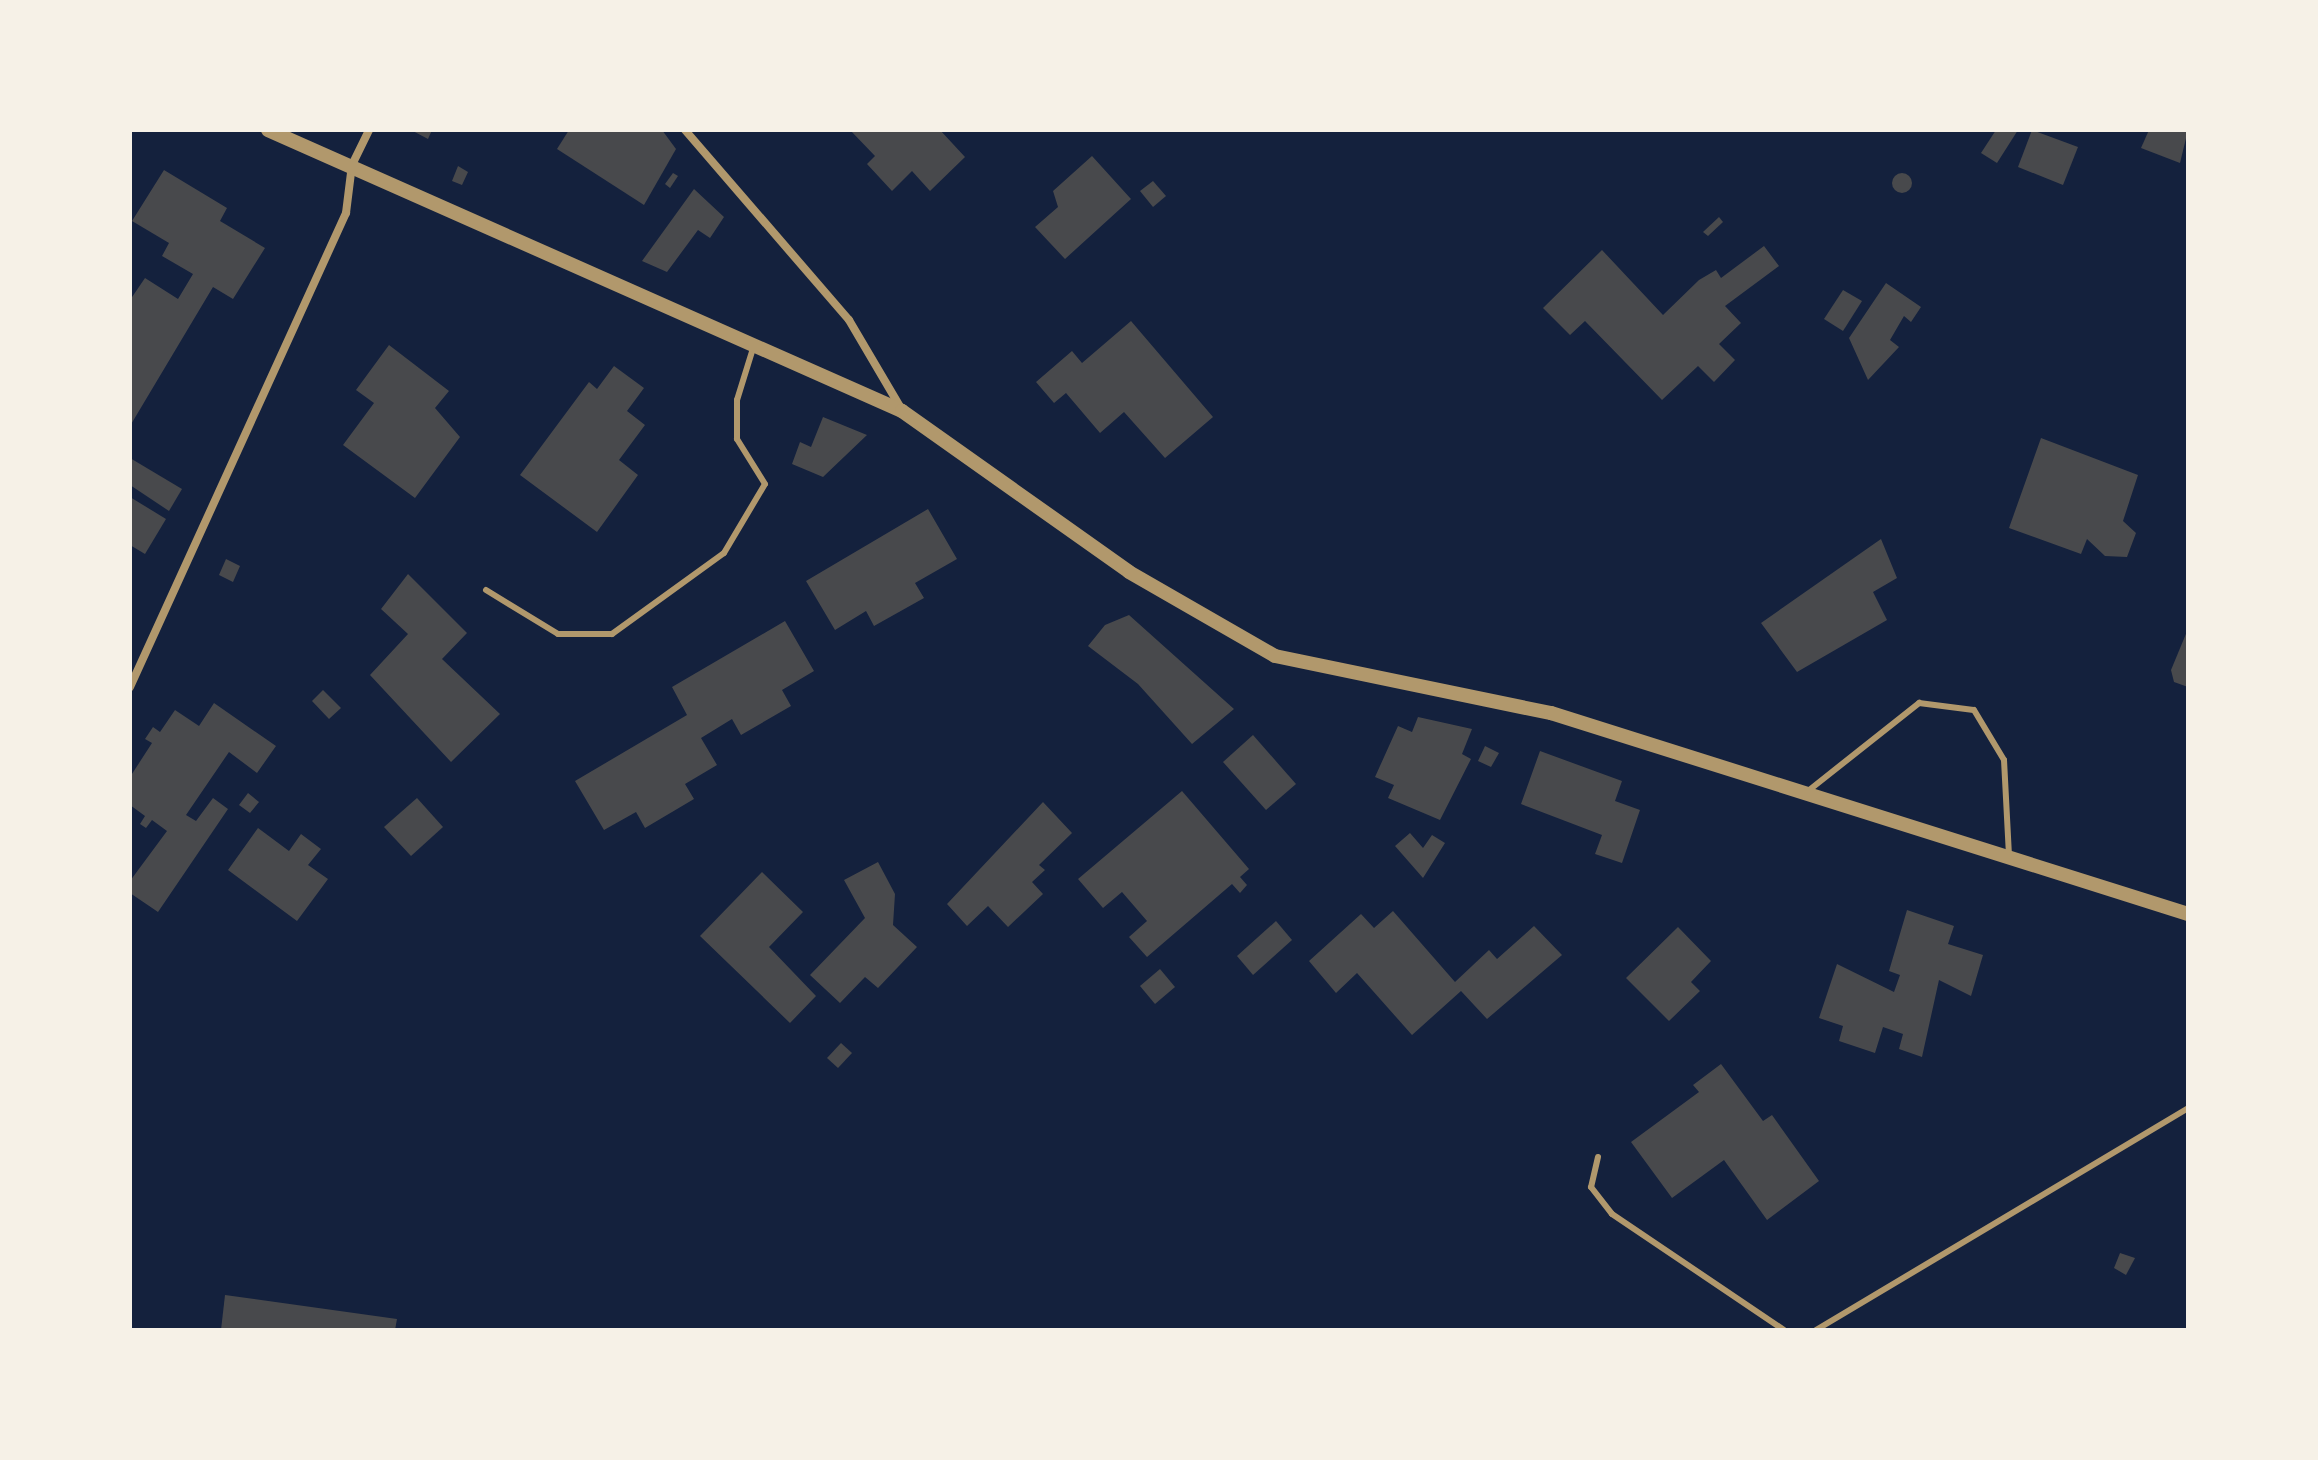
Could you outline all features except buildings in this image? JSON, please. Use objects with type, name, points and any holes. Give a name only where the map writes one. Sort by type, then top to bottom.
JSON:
[{"type":"street","points":[[268,130],[755,341],[902,411],[1129,572],[1275,656],[1551,713],[2188,914]]},
{"type":"street","points":[[130,687],[346,213],[352,165],[369,130]]},
{"type":"street","points":[[685,130],[849,320],[902,411]]},
{"type":"lane","points":[[486,590],[558,634],[612,634],[724,553],[765,484],[737,439],[737,400],[755,341]]},
{"type":"lane","points":[[1804,793],[1919,703],[1974,710],[2004,760],[2009,860]]},
{"type":"lane","points":[[1816,1330],[2188,1108]]},
{"type":"lane","points":[[1598,1157],[1591,1187],[1612,1214],[1784,1330]]}]
